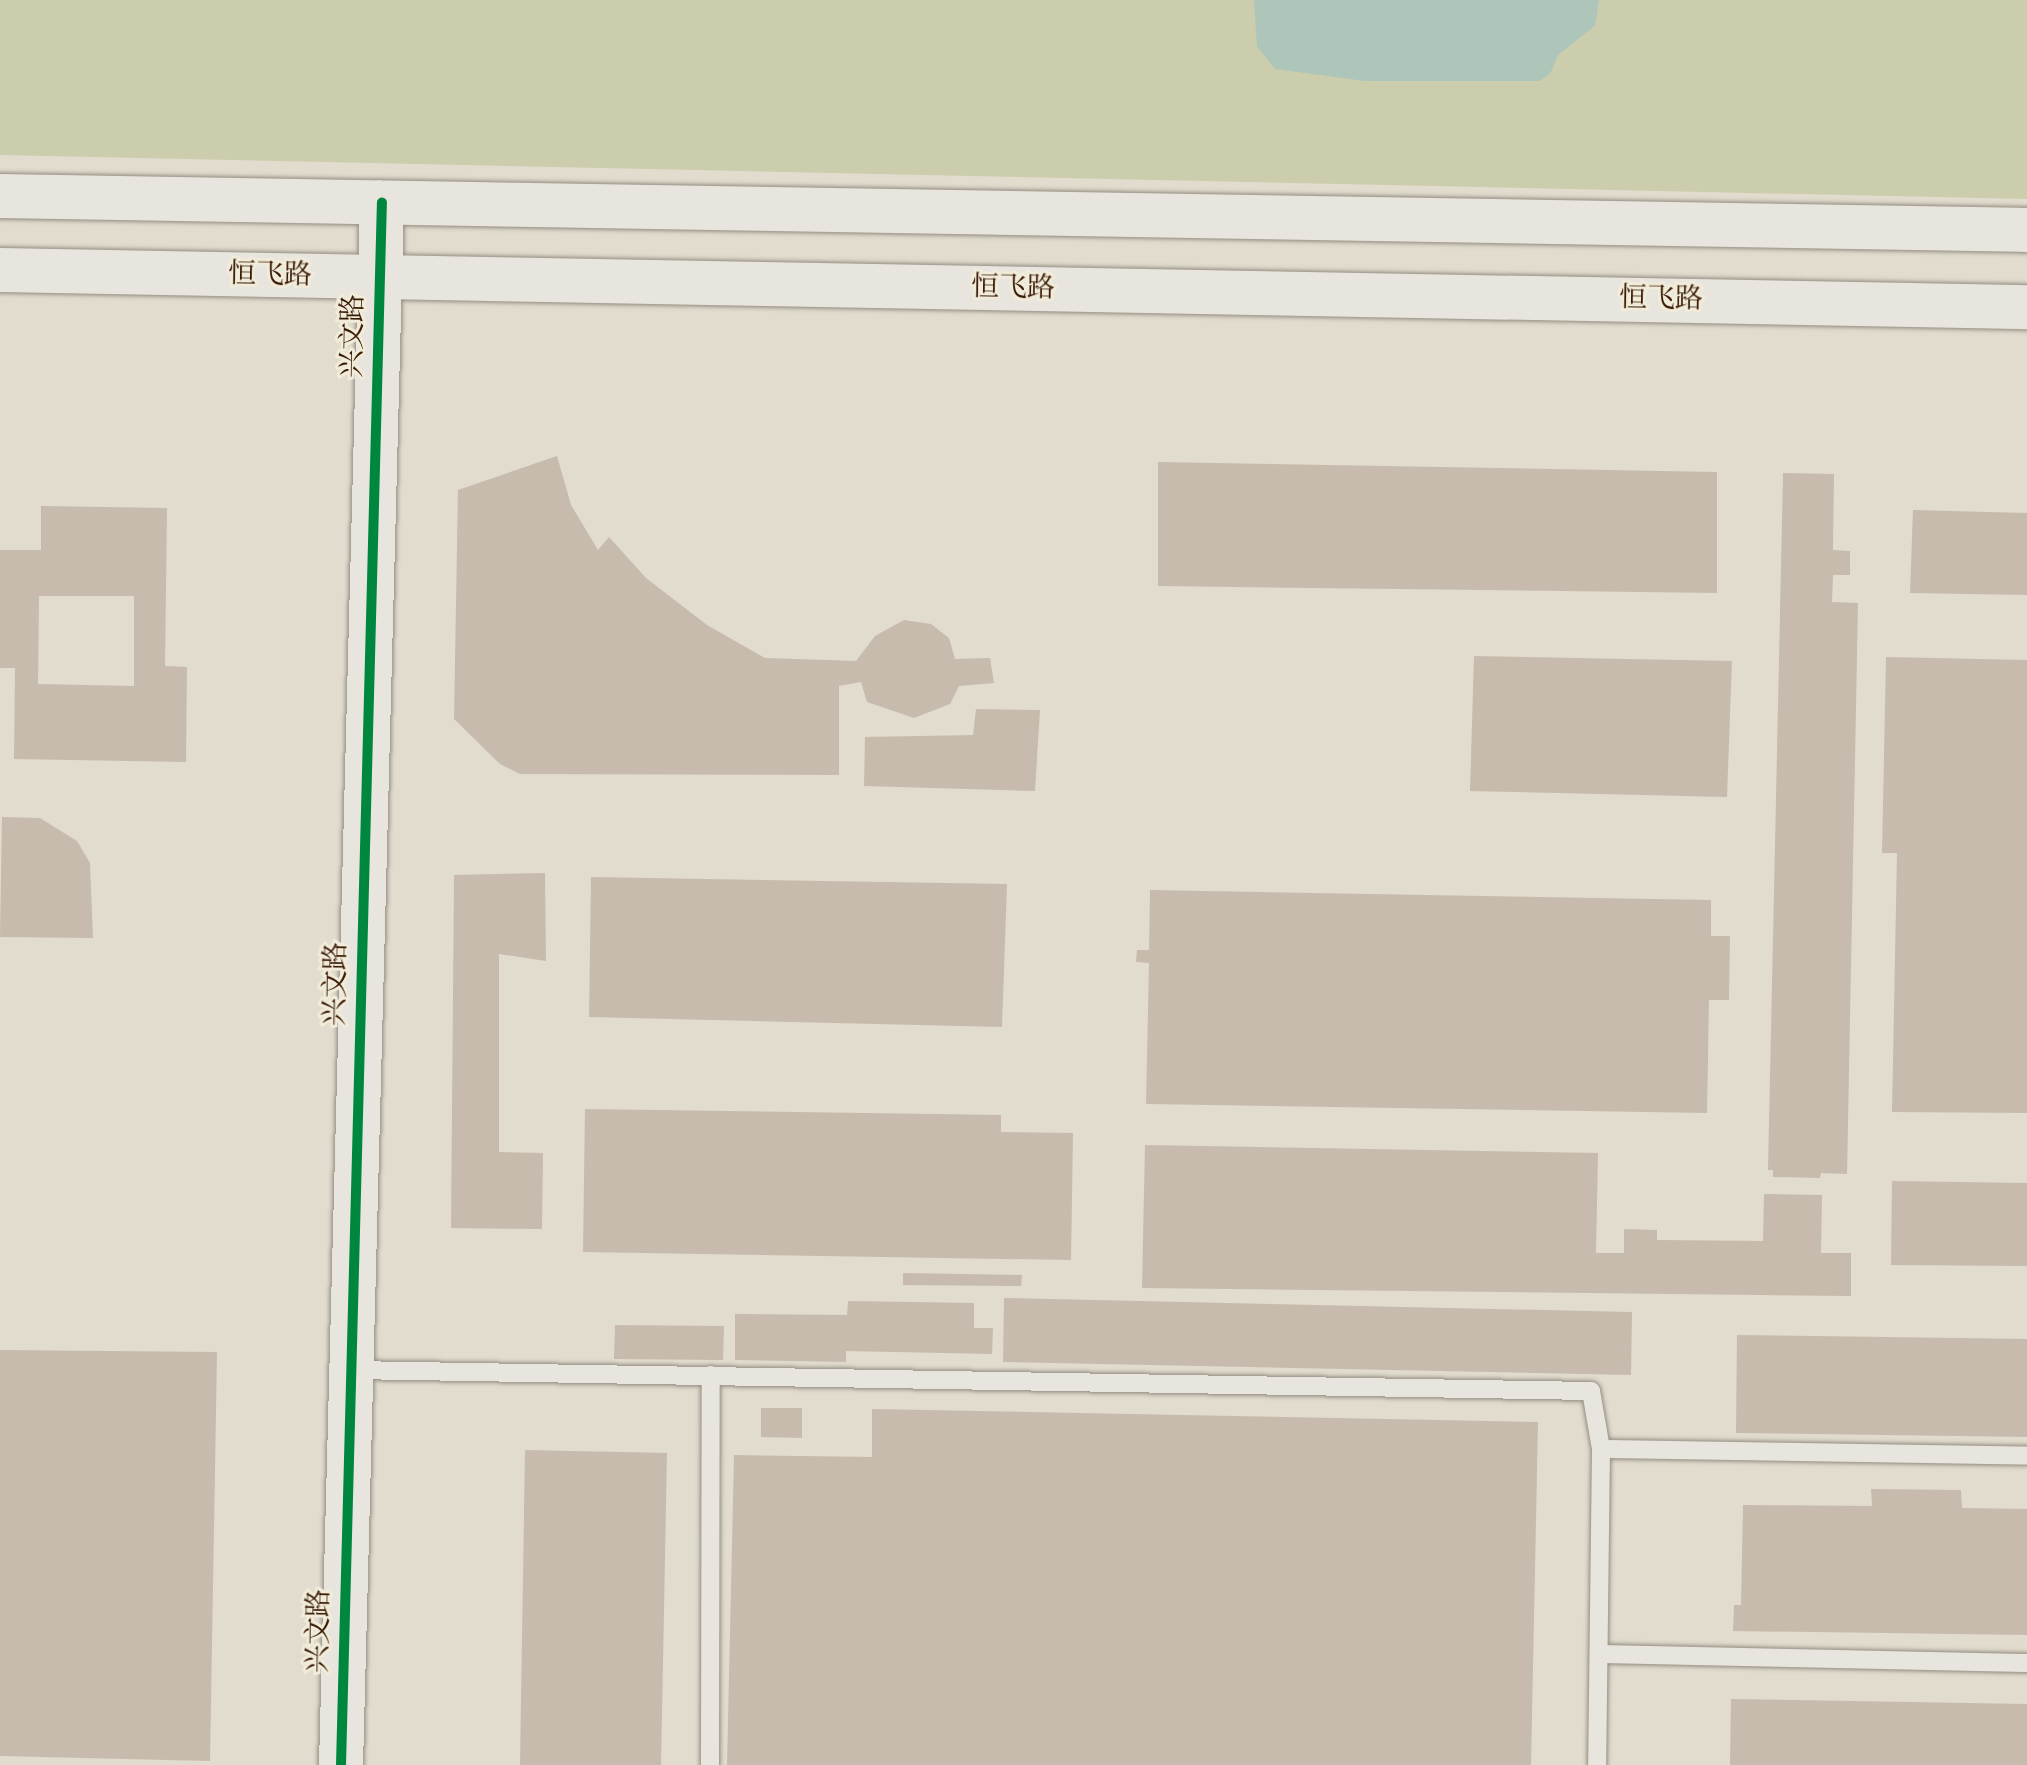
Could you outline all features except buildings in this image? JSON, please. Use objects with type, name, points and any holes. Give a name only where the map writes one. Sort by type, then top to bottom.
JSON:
[{"type":"main road","points":[[0,196],[2027,230]]},
{"type":"main road","name":"兴文路","points":[[341,1765],[382,203]]},
{"type":"main road","name":"恒飞路","points":[[0,270],[2027,307]]},
{"type":"lane","points":[[351,1370],[1591,1391],[1601,1449],[1597,1765]]},
{"type":"lane","points":[[710,1765],[711,1375]]},
{"type":"lane","points":[[1601,1449],[2027,1456]]},
{"type":"lane","points":[[1599,1654],[2027,1663]]},
{"type":"shaded area","points":[[0,0],[2027,0],[2027,199],[0,155]]},
{"type":"shaded area","points":[[1254,0],[1599,0],[1595,26],[1558,55],[1550,74],[1539,81],[1365,81],[1275,69],[1257,47]]},
{"type":"cycle path","points":[[341,1765],[382,203]]}]
